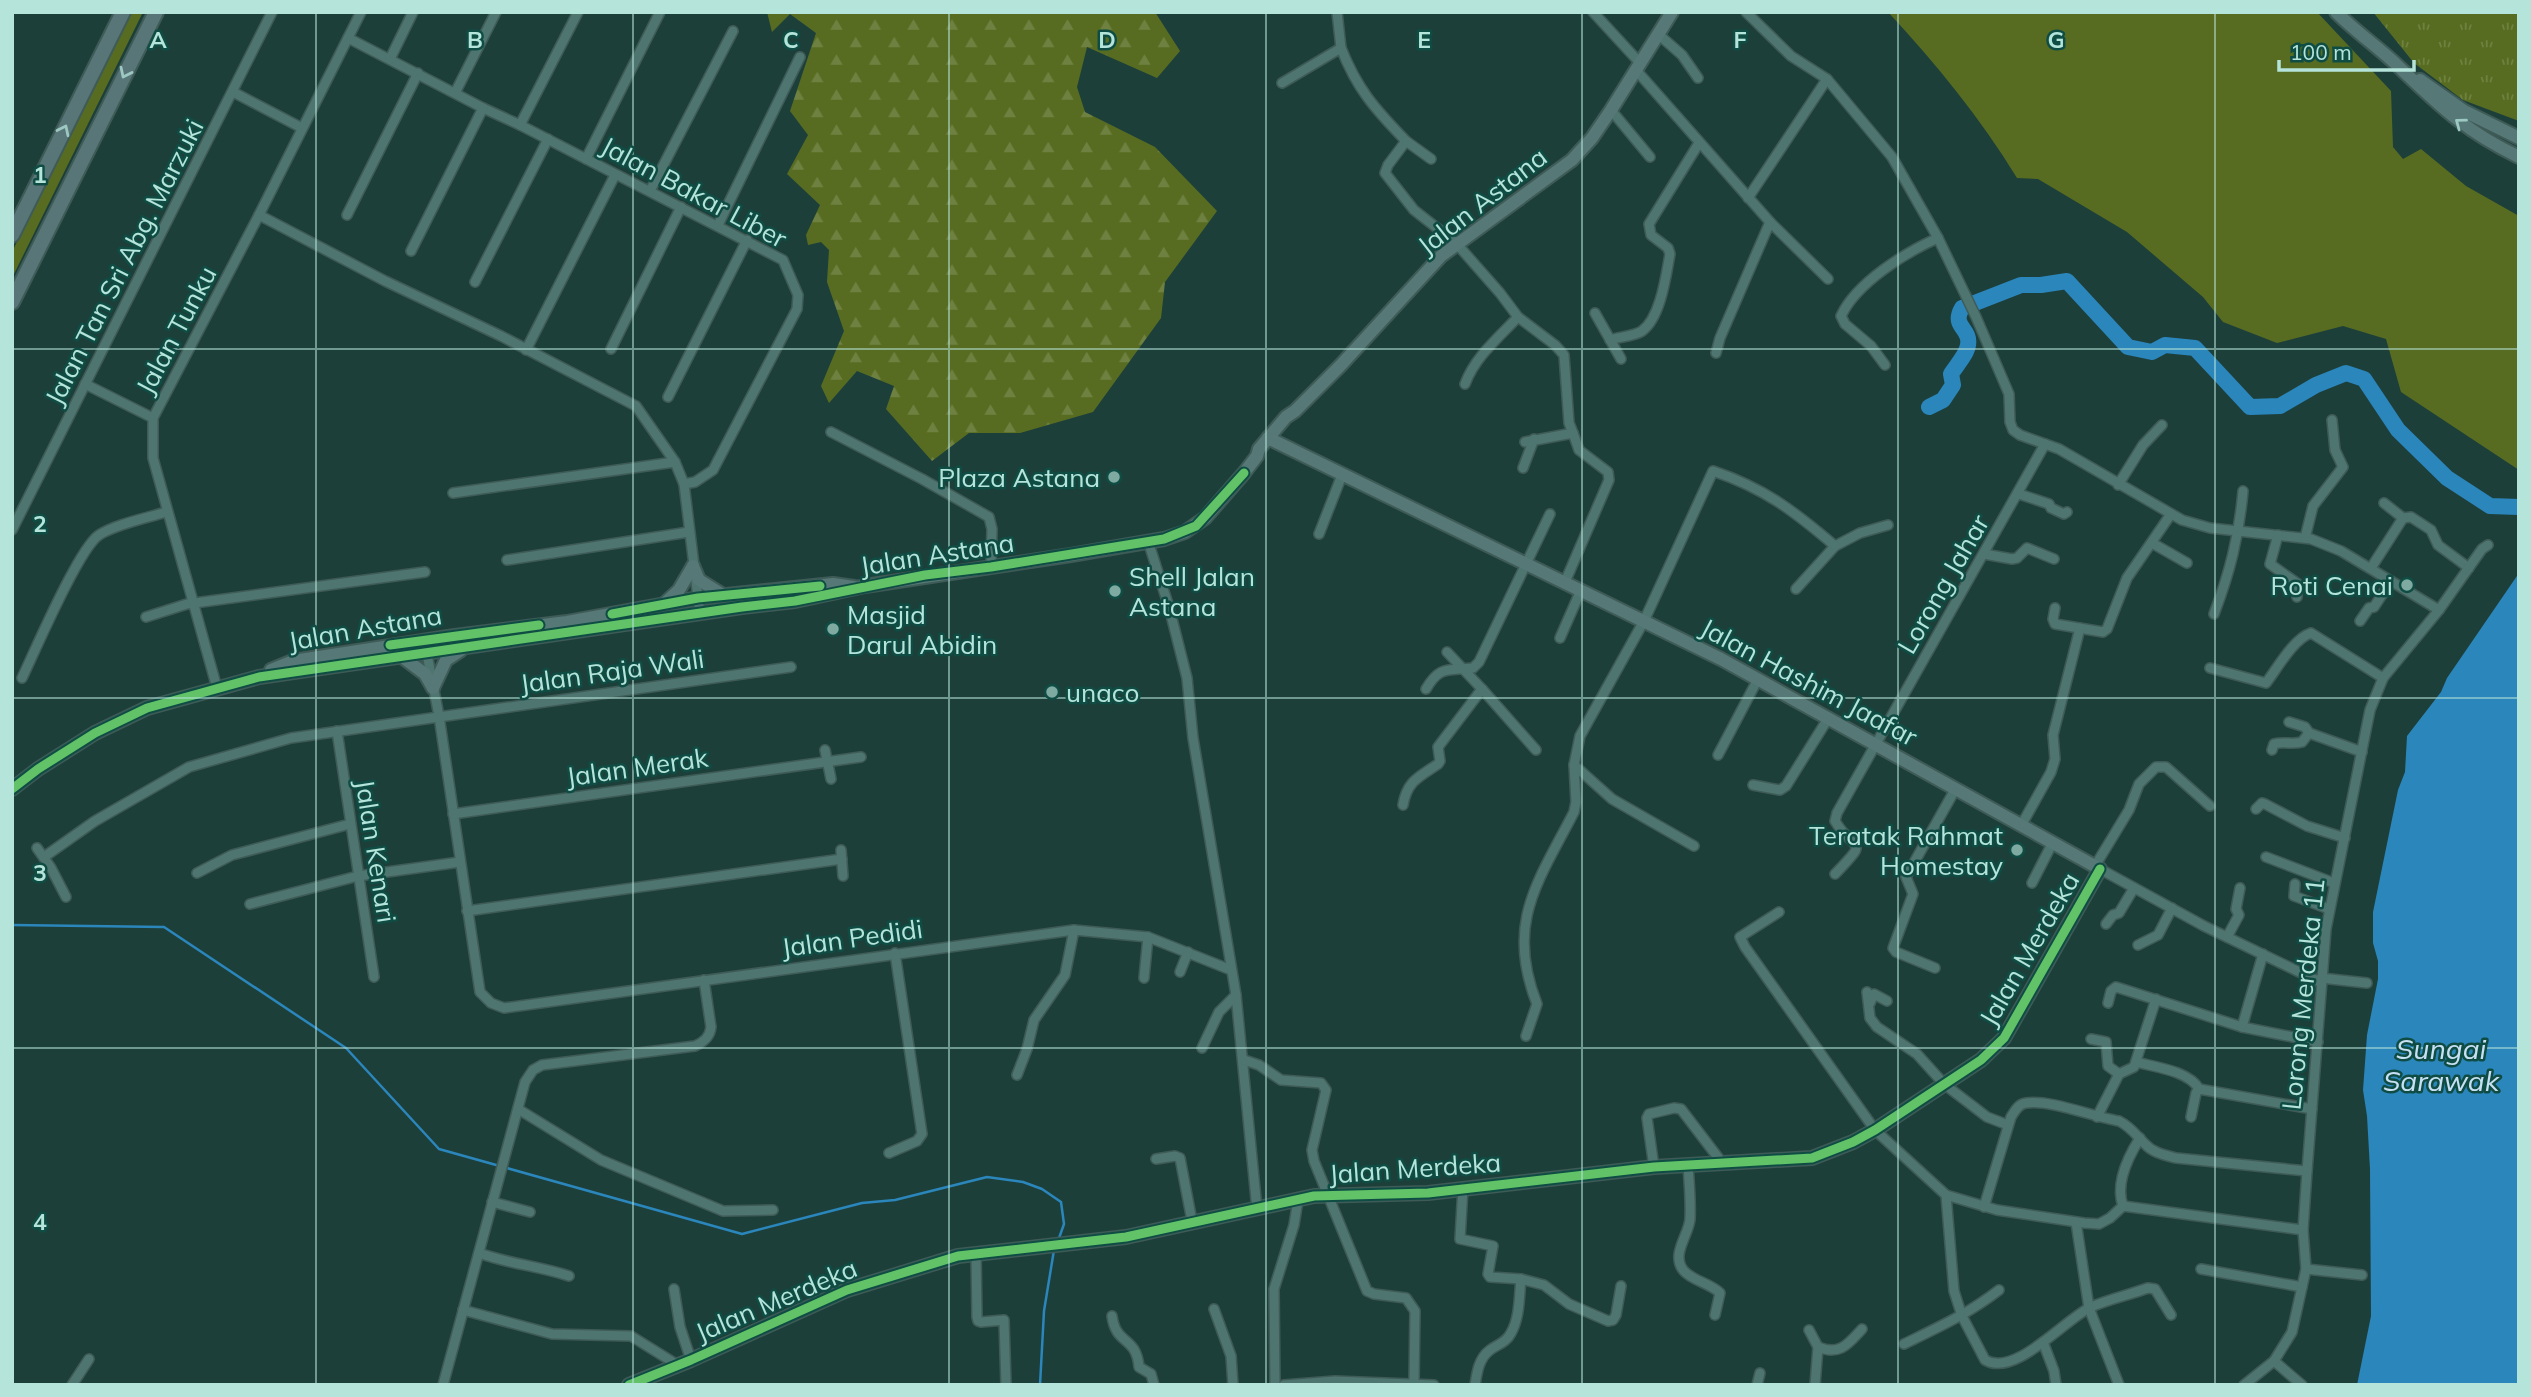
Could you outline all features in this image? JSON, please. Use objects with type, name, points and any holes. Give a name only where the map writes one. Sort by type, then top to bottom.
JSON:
[{"type":"main road","points":[[12,235],[122,12]]},
{"type":"main road","points":[[12,302],[156,12]]},
{"type":"street","name":"Jalan Tan Sri Abg. Marzuki","points":[[12,530],[272,12]]},
{"type":"street","name":"Jalan Tunku","points":[[217,688],[153,458],[153,418],[361,12]]},
{"type":"street","points":[[390,59],[413,12]]},
{"type":"street","points":[[455,93],[496,12]]},
{"type":"street","points":[[520,125],[578,12]]},
{"type":"street","points":[[586,159],[660,12]]},
{"type":"street","points":[[1338,12],[1341,48],[1351,73],[1371,105],[1406,141],[1431,159]]},
{"type":"street","points":[[1593,12],[1699,143],[1770,222],[1828,279]]},
{"type":"street","name":"Jalan Astana","points":[[12,789],[95,733],[147,708],[258,677],[401,656],[426,647],[464,648],[795,601],[925,575],[1148,541],[1174,536],[1196,526],[1256,456],[1259,449],[1271,439],[1286,417],[1340,366],[1427,270],[1457,243],[1572,160],[1592,138],[1611,110],[1672,12]]},
{"type":"street","points":[[1746,12],[1791,56],[1827,79],[1892,157],[1938,237],[1976,317],[2009,394],[2013,430],[2059,449],[2182,520],[2210,528],[2305,538],[2341,551],[2440,610]]},
{"type":"street","points":[[2336,12],[2464,127],[2519,157]]},
{"type":"street","points":[[650,191],[733,30]]},
{"type":"street","points":[[1658,34],[1682,55],[1698,78]]},
{"type":"street","name":"Jalan Bakar Liber","points":[[348,38],[783,260],[798,295],[797,309],[713,470],[695,482],[684,484]]},
{"type":"street","points":[[1282,83],[1341,48]]},
{"type":"street","points":[[718,225],[800,57]]},
{"type":"street","points":[[2404,71],[2464,111],[2519,138]]},
{"type":"street","points":[[347,215],[418,73]]},
{"type":"street","points":[[1748,198],[1827,79]]},
{"type":"street","points":[[233,92],[302,128]]},
{"type":"street","points":[[411,251],[483,108]]},
{"type":"street","points":[[1611,110],[1650,157]]},
{"type":"street","points":[[475,282],[548,139]]},
{"type":"street","points":[[1406,141],[1385,173],[1414,210],[1457,243],[1518,317],[1555,345],[1563,355],[1569,423],[1580,450],[1608,472],[1609,480],[1565,582]]},
{"type":"street","points":[[1610,340],[1642,332],[1660,298],[1670,254],[1668,248],[1651,235],[1649,224],[1699,143]]},
{"type":"street","points":[[526,350],[615,175]]},
{"type":"street","points":[[611,349],[681,207]]},
{"type":"street","points":[[259,215],[636,406],[675,462],[684,484],[700,614]]},
{"type":"street","points":[[1716,353],[1770,222]]},
{"type":"street","points":[[1885,365],[1871,346],[1845,324],[1841,316],[1846,306],[1883,269],[1914,248],[1938,237]]},
{"type":"street","points":[[668,397],[747,240]]},
{"type":"street","points":[[1595,313],[1621,359]]},
{"type":"street","points":[[1465,384],[1477,362],[1518,317]]},
{"type":"street","points":[[85,384],[153,418]]},
{"type":"street","points":[[2305,538],[2313,506],[2343,467],[2335,450],[2332,420]]},
{"type":"street","points":[[2118,485],[2143,445],[2162,425]]},
{"type":"street","points":[[831,432],[989,517],[992,529],[991,567]]},
{"type":"street","points":[[1523,468],[1529,441],[1573,433]]},
{"type":"street","name":"Jalan Hashim Jaafar","points":[[1271,439],[1758,679],[2134,888],[2227,937],[2320,980]]},
{"type":"street","name":"Lorong Jahar","points":[[1835,874],[1855,853],[1857,846],[1839,828],[1835,821],[1837,813],[2045,444]]},
{"type":"street","points":[[453,494],[675,462]]},
{"type":"street","points":[[1526,1036],[1537,1004],[1528,979],[1523,929],[1528,908],[1544,870],[1574,812],[1574,765],[1580,736],[1644,621],[1713,471],[1763,491],[1835,545]]},
{"type":"street","points":[[1319,534],[1342,475]]},
{"type":"street","points":[[2214,614],[2230,572],[2239,531],[2243,491]]},
{"type":"street","points":[[2019,494],[2049,505],[2055,511],[2064,514],[2067,512]]},
{"type":"street","points":[[2384,503],[2403,517],[2411,517],[2431,530],[2438,545],[2469,568]]},
{"type":"street","points":[[22,678],[66,587],[93,540],[108,530],[166,512]]},
{"type":"street","points":[[1426,689],[1433,677],[1445,669],[1473,668],[1479,662],[1550,514]]},
{"type":"street","points":[[2055,608],[2055,624],[2104,632],[2127,578],[2171,514]]},
{"type":"street","points":[[2371,568],[2403,517]]},
{"type":"street","points":[[1796,589],[1835,545],[1860,533],[1888,525]]},
{"type":"street","points":[[507,560],[689,532]]},
{"type":"street","points":[[2278,535],[2270,564],[2298,584],[2297,597]]},
{"type":"street","points":[[1148,541],[1169,607],[1186,678],[1193,738],[1236,995],[1256,1209]]},
{"type":"street","points":[[2152,543],[2186,563]]},
{"type":"street","name":"Lorong Merdeka 11","points":[[2244,1385],[2274,1361],[2292,1332],[2306,1269],[2304,1230],[2320,980],[2329,908],[2370,710],[2383,678],[2440,610],[2482,549],[2488,545]]},
{"type":"street","points":[[1984,554],[2012,559],[2017,558],[2027,548],[2054,559]]},
{"type":"street","points":[[692,566],[699,580],[723,595]]},
{"type":"street","points":[[662,606],[679,590],[692,566]]},
{"type":"street","points":[[146,617],[187,604],[425,572]]},
{"type":"street","points":[[2360,621],[2369,608],[2374,607],[2391,581]]},
{"type":"street","name":"Jalan Astana","points":[[258,677],[293,661],[426,647],[698,598],[833,584],[845,584],[855,588]]},
{"type":"street","points":[[1560,638],[1581,590]]},
{"type":"street","points":[[2022,824],[2051,772],[2054,759],[2053,735],[2080,628]]},
{"type":"street","points":[[2210,668],[2266,684],[2274,669],[2311,633],[2383,678]]},
{"type":"street","points":[[426,647],[439,716],[467,911],[841,854],[843,876]]},
{"type":"street","points":[[433,688],[446,660],[464,648]]},
{"type":"street","points":[[1447,652],[1535,750]]},
{"type":"street","points":[[401,656],[425,674],[433,688]]},
{"type":"street","name":"Jalan Raja Wali","points":[[44,857],[94,821],[189,767],[292,738],[791,667]]},
{"type":"street","points":[[1718,755],[1758,679]]},
{"type":"street","points":[[1403,805],[1405,792],[1411,783],[1438,764],[1440,761],[1437,747],[1482,688]]},
{"type":"street","points":[[1753,785],[1780,790],[1786,786],[1829,717]]},
{"type":"street","points":[[2289,722],[2305,727],[2309,733],[2362,752]]},
{"type":"street","name":"Jalan Kenari","points":[[337,731],[374,977]]},
{"type":"street","points":[[2272,750],[2277,742],[2302,742],[2309,733]]},
{"type":"street","points":[[825,750],[831,779]]},
{"type":"street","name":"Jalan Merak","points":[[453,814],[861,757]]},
{"type":"street","points":[[1574,765],[1612,799],[1694,846]]},
{"type":"street","points":[[2098,867],[2129,810],[2139,784],[2156,767],[2166,767],[2210,806]]},
{"type":"street","points":[[1935,968],[1896,952],[1893,948],[1913,894],[1906,877],[1956,788]]},
{"type":"street","points":[[2256,809],[2262,803],[2307,825],[2345,838]]},
{"type":"street","points":[[197,873],[232,855],[350,824]]},
{"type":"street","points":[[2032,883],[2053,842]]},
{"type":"street","points":[[37,848],[66,898]]},
{"type":"street","points":[[2266,857],[2334,883]]},
{"type":"street","points":[[250,904],[358,876],[460,862]]},
{"type":"street","name":"Jalan Merdeka","points":[[629,1385],[847,1290],[976,1252],[1126,1237],[1192,1221],[1329,1195],[1428,1193],[1654,1167],[1812,1158],[1875,1130],[1981,1059],[2004,1038],[2098,867]]},
{"type":"street","points":[[2295,884],[2294,896],[2329,908]]},
{"type":"street","points":[[2106,924],[2113,915],[2119,913],[2134,888]]},
{"type":"street","points":[[2227,937],[2239,915],[2236,909],[2240,888]]},
{"type":"street","points":[[2138,945],[2158,934],[2172,908]]},
{"type":"street","name":"Jalan Pedidi","points":[[467,911],[480,992],[491,1003],[503,1008],[1074,930],[1147,937],[1231,970]]},
{"type":"street","points":[[1779,912],[1740,937],[1808,1038],[1875,1130],[1946,1195],[1984,1207],[2099,1224],[2123,1206]]},
{"type":"street","points":[[1017,1075],[1034,1020],[1065,975],[1074,930]]},
{"type":"street","points":[[1143,978],[1147,937]]},
{"type":"street","points":[[1180,972],[1188,952]]},
{"type":"street","points":[[889,1153],[917,1141],[922,1134],[895,953]]},
{"type":"street","points":[[2242,1027],[2263,954]]},
{"type":"street","points":[[443,1385],[525,1082],[533,1070],[542,1065],[695,1046],[703,1042],[710,1034],[711,1027],[704,980]]},
{"type":"street","points":[[2320,980],[2367,983]]},
{"type":"street","points":[[2108,1003],[2111,990],[2116,986],[2242,1027],[2318,1042]]},
{"type":"street","points":[[1867,992],[1870,1018],[1877,1027],[1917,1054],[1944,1084],[1987,1117],[2008,1125]]},
{"type":"street","points":[[1869,1005],[1874,994],[1886,1001]]},
{"type":"street","points":[[1202,1048],[1219,1012],[1236,995]]},
{"type":"street","points":[[2097,1117],[2119,1074],[2134,1066],[2136,1062],[2156,999]]},
{"type":"street","points":[[2091,1040],[2106,1042],[2108,1066],[2119,1074]]},
{"type":"street","points":[[1244,1060],[1259,1065],[1281,1080],[1321,1083],[1325,1086],[1312,1150],[1314,1161],[1367,1291],[1406,1298],[1415,1311],[1414,1383]]},
{"type":"street","points":[[2136,1062],[2180,1075],[2196,1083],[2200,1089],[2312,1109]]},
{"type":"street","points":[[2191,1117],[2196,1093],[2200,1089]]},
{"type":"street","points":[[1984,1207],[2008,1125],[2017,1107],[2024,1102],[2049,1104],[2119,1121],[2129,1126],[2146,1146],[2176,1158],[2307,1171]]},
{"type":"street","points":[[1654,1167],[1647,1118],[1649,1114],[1674,1108],[1681,1110],[1723,1164]]},
{"type":"street","points":[[518,1109],[601,1160],[723,1211],[772,1210]]},
{"type":"street","points":[[2123,1206],[2120,1198],[2123,1176],[2130,1154],[2140,1138]]},
{"type":"street","points":[[1156,1159],[1175,1156],[1180,1158],[1192,1221]]},
{"type":"street","points":[[1688,1164],[1690,1222],[1679,1258],[1681,1267],[1687,1274],[1712,1285],[1720,1293],[1714,1315]]},
{"type":"street","points":[[1463,1188],[1460,1239],[1493,1247],[1488,1274],[1490,1277],[1521,1279],[1544,1285],[1569,1304],[1608,1321],[1613,1320],[1616,1315],[1621,1286]]},
{"type":"street","points":[[1946,1195],[1954,1291],[1962,1316],[1985,1360],[1993,1364],[2009,1363],[2089,1308],[2152,1288],[2160,1294],[2171,1315]]},
{"type":"street","points":[[1275,1385],[1274,1289],[1294,1225],[1298,1200]]},
{"type":"street","points":[[492,1202],[530,1212]]},
{"type":"street","points":[[2123,1206],[2304,1230]]},
{"type":"street","points":[[2076,1222],[2089,1308],[2119,1385]]},
{"type":"street","points":[[976,1252],[976,1317],[981,1322],[1004,1320],[1006,1385]]},
{"type":"street","points":[[479,1253],[569,1276]]},
{"type":"street","points":[[2201,1269],[2302,1287]]},
{"type":"street","points":[[2306,1269],[2362,1275]]},
{"type":"street","points":[[1475,1385],[1482,1357],[1489,1350],[1502,1345],[1511,1335],[1517,1320],[1521,1279]]},
{"type":"street","points":[[674,1289],[680,1327],[691,1360]]},
{"type":"street","points":[[1904,1344],[1975,1309],[1999,1290]]},
{"type":"street","points":[[1214,1309],[1231,1356],[1233,1385]]},
{"type":"street","points":[[463,1310],[552,1334],[631,1336],[676,1364]]},
{"type":"street","points":[[1112,1316],[1116,1333],[1133,1346],[1138,1355],[1139,1367],[1150,1374],[1154,1385]]},
{"type":"street","points":[[1818,1347],[1829,1352],[1837,1351],[1862,1329]]},
{"type":"street","points":[[1810,1330],[1818,1347],[1815,1385]]},
{"type":"street","points":[[2043,1342],[2054,1371],[2056,1385]]},
{"type":"street","points":[[72,1385],[89,1359]]},
{"type":"street","points":[[2274,1361],[2302,1385]]},
{"type":"street","points":[[1757,1385],[1760,1373]]},
{"type":"street","points":[[1284,1385],[1335,1381],[1434,1385]]},
{"type":"green space","points":[[130,12],[143,12],[12,278],[12,252]]},
{"type":"green space","points":[[767,12],[1155,12],[1180,51],[1157,78],[1087,47],[1077,87],[1085,112],[1155,147],[1217,211],[1165,282],[1161,318],[1093,412],[1020,433],[969,433],[932,461],[886,409],[894,386],[857,371],[829,403],[821,386],[844,331],[827,282],[829,250],[821,242],[808,245],[806,235],[820,205],[787,174],[808,135],[790,111],[816,33],[790,14],[772,32]]},
{"type":"green space","points":[[1888,12],[2317,12],[2391,91],[2393,147],[2403,159],[2421,149],[2466,186],[2519,216],[2519,470],[2401,392],[2386,339],[2343,326],[2277,343],[2223,322],[2203,297],[2127,232],[2038,179],[2017,178],[1957,92]]},
{"type":"green space","points":[[2373,12],[2519,12],[2519,121],[2463,100],[2414,63]]},
{"type":"water","name":"Sungai Sarawak","points":[[2519,573],[2519,1385],[2357,1385],[2371,1316],[2370,1169],[2363,1090],[2367,1035],[2378,979],[2378,961],[2373,943],[2373,912],[2398,790],[2405,772],[2407,736],[2441,692],[2447,678]]},
{"type":"waterway","points":[[1929,407],[1943,400],[1953,385],[1951,374],[1967,349],[1967,335],[1959,319],[1962,308],[2021,285],[2067,281],[2128,347],[2152,352],[2165,345],[2195,348],[2250,407],[2280,406],[2316,385],[2346,373],[2364,379],[2398,430],[2447,478],[2490,506],[2519,507]]},
{"type":"waterway","points":[[12,925],[164,927],[346,1048],[439,1149],[742,1234],[862,1203],[895,1200],[987,1177],[1023,1182],[1042,1189],[1061,1202],[1064,1224],[1058,1241]]},
{"type":"waterway","points":[[1040,1385],[1044,1311],[1054,1250]]},
{"type":"cycle path","points":[[12,789],[95,733],[147,708],[259,677],[795,601],[925,575],[1164,539],[1196,526],[1244,473]]},
{"type":"cycle path","points":[[612,614],[698,598],[820,586]]},
{"type":"cycle path","points":[[390,645],[539,625]]},
{"type":"cycle path","points":[[629,1385],[847,1290],[958,1256],[1126,1237],[1314,1196],[1428,1193],[1654,1167],[1812,1158],[1875,1130],[1981,1060],[2004,1038],[2100,869]]},
{"type":"place","name":"Plaza Astana","points":[[1114,477]]},
{"type":"place","name":"Roti Cenai","points":[[2407,585]]},
{"type":"place","name":"Shell Jalan Astana","points":[[1115,591]]},
{"type":"place","name":"Masjid Darul Abidin","points":[[833,629]]},
{"type":"place","name":"unaco","points":[[1052,692]]},
{"type":"place","name":"Teratak Rahmat Homestay","points":[[2017,850]]}]
